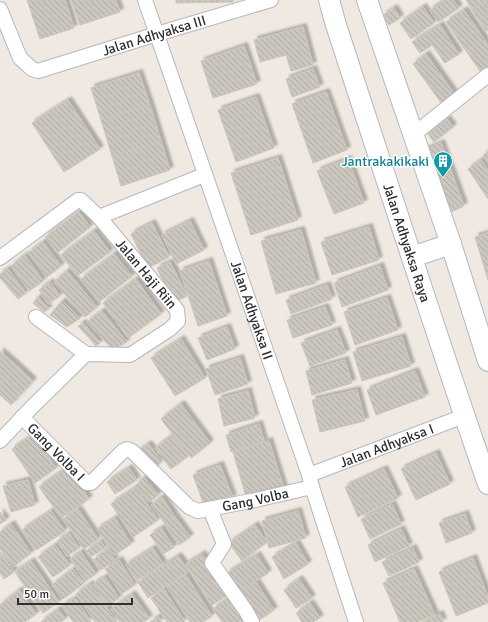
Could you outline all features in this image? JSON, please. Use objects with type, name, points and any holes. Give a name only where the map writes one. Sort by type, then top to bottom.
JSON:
[{"type":"main road","name":"Jalan Adhyaksa Raya","points":[[329,0],[464,416],[488,484]]},
{"type":"main road","points":[[367,0],[451,244],[488,360]]},
{"type":"main road","points":[[412,257],[451,244]]},
{"type":"street","name":"Jalan Adhyaksa II","points":[[145,0],[310,481],[356,622]]},
{"type":"street","name":"Jalan Adhyaksa III","points":[[0,9],[20,58],[32,69],[38,71],[270,0]]},
{"type":"street","points":[[413,135],[488,75]]},
{"type":"street","points":[[0,258],[78,200],[84,201],[99,217],[204,175]]},
{"type":"street","name":"Jalan Haji Riin","points":[[86,354],[130,355],[170,330],[178,321],[177,310],[99,217]]},
{"type":"street","points":[[0,441],[22,417],[86,354],[36,317]]},
{"type":"street","name":"Jalan Adhyaksa I","points":[[310,481],[464,416]]},
{"type":"street","name":"Gang Volba I","points":[[22,417],[87,483],[91,483],[123,451],[127,449],[132,451],[189,507],[204,510]]},
{"type":"street","name":"Gang Volba","points":[[204,510],[287,494],[310,481]]},
{"type":"street","points":[[204,510],[224,544],[212,563],[246,611],[252,622]]},
{"type":"building","points":[[27,0],[65,0],[74,28],[40,39]]},
{"type":"building","points":[[71,0],[116,0],[120,12],[80,25]]},
{"type":"building","points":[[176,0],[233,0],[233,2],[176,3]]},
{"type":"building","points":[[444,0],[453,0],[459,8],[438,22],[430,10]]},
{"type":"building","points":[[466,0],[487,0],[472,10]]},
{"type":"building","points":[[488,0],[488,15],[479,20],[472,10]]},
{"type":"building","points":[[423,7],[434,23],[411,39],[400,23]]},
{"type":"building","points":[[394,8],[400,18],[389,25],[383,15]]},
{"type":"building","points":[[464,10],[488,45],[488,70],[482,74],[446,22]]},
{"type":"building","points":[[488,15],[488,30],[486,31],[479,20]]},
{"type":"building","points":[[440,25],[459,54],[445,63],[432,45],[420,53],[412,42]]},
{"type":"building","points":[[303,27],[313,65],[291,71],[286,55],[260,62],[254,40]]},
{"type":"building","points":[[244,46],[257,84],[213,98],[201,61]]},
{"type":"building","points":[[426,54],[458,99],[445,108],[413,64]]},
{"type":"building","points":[[313,69],[320,87],[292,97],[286,79]]},
{"type":"building","points":[[139,73],[150,105],[101,120],[91,88]]},
{"type":"building","points":[[326,92],[347,150],[313,163],[292,104]]},
{"type":"building","points":[[256,97],[274,148],[236,162],[218,110]]},
{"type":"building","points":[[68,100],[100,149],[64,172],[32,123]]},
{"type":"building","points":[[150,105],[161,141],[112,156],[101,120]]},
{"type":"building","points":[[447,119],[453,127],[434,142],[428,134]]},
{"type":"building","points":[[161,141],[170,170],[121,186],[112,156]]},
{"type":"building","name":"Jantrakakikaki","points":[[441,143],[464,206],[445,215],[422,151]]},
{"type":"building","points":[[488,152],[488,163],[483,155]]},
{"type":"building","points":[[278,158],[298,220],[251,235],[231,173]]},
{"type":"building","points":[[348,159],[364,203],[334,214],[317,171]]},
{"type":"building","points":[[481,160],[488,170],[488,199],[468,169]]},
{"type":"building","points":[[79,212],[90,227],[57,253],[45,237]]},
{"type":"building","points":[[190,221],[204,250],[176,264],[162,235]]},
{"type":"building","points":[[152,223],[169,257],[148,268],[131,234]]},
{"type":"building","points":[[369,227],[379,260],[332,275],[321,242]]},
{"type":"building","points":[[301,230],[316,283],[276,294],[261,241]]},
{"type":"building","points":[[94,231],[110,252],[77,276],[61,255]]},
{"type":"building","points":[[488,233],[488,280],[475,237]]},
{"type":"building","points":[[43,242],[61,266],[47,277],[28,253]]},
{"type":"building","points":[[114,254],[132,276],[99,302],[81,279]]},
{"type":"building","points":[[25,255],[43,281],[29,291],[11,266]]},
{"type":"building","points":[[209,261],[227,316],[198,326],[180,271]]},
{"type":"building","points":[[170,262],[187,296],[173,303],[157,268]]},
{"type":"building","points":[[380,266],[388,290],[342,307],[334,283]]},
{"type":"building","points":[[8,269],[26,293],[18,299],[0,278],[0,274]]},
{"type":"building","points":[[67,271],[97,307],[85,317],[54,282]]},
{"type":"building","points":[[136,279],[161,314],[128,338],[103,303]]},
{"type":"building","points":[[50,282],[60,296],[48,304],[39,290]]},
{"type":"building","points":[[327,285],[332,299],[291,314],[286,300]]},
{"type":"building","points":[[38,297],[49,309],[44,312],[33,303]]},
{"type":"building","points":[[387,298],[398,330],[355,345],[344,312]]},
{"type":"building","points":[[62,301],[80,318],[67,327],[50,315]]},
{"type":"building","points":[[325,307],[332,325],[293,338],[287,320]]},
{"type":"building","points":[[102,311],[127,342],[113,350],[87,322]]},
{"type":"building","points":[[83,323],[100,343],[96,346],[78,326]]},
{"type":"building","points":[[227,327],[235,349],[207,360],[198,338]]},
{"type":"building","points":[[337,330],[346,353],[310,366],[301,343]]},
{"type":"building","points":[[402,337],[411,366],[362,381],[353,352]]},
{"type":"building","points":[[181,339],[205,378],[175,396],[151,358]]},
{"type":"building","points":[[0,351],[17,366],[0,385]]},
{"type":"building","points":[[240,358],[248,384],[215,395],[206,369]]},
{"type":"building","points":[[345,360],[352,383],[312,395],[306,371]]},
{"type":"building","points":[[17,366],[33,381],[11,405],[0,395],[0,385]]},
{"type":"building","points":[[415,371],[425,397],[376,415],[367,390]]},
{"type":"building","points":[[357,390],[365,421],[320,432],[312,400]]},
{"type":"building","points":[[248,391],[255,418],[224,426],[218,399]]},
{"type":"building","points":[[181,404],[210,443],[191,458],[161,419]]},
{"type":"building","points":[[259,424],[264,441],[231,452],[226,435]]},
{"type":"building","points":[[33,435],[56,468],[35,483],[12,449]]},
{"type":"building","points":[[172,435],[188,456],[171,469],[155,448]]},
{"type":"building","points":[[269,441],[284,489],[247,500],[233,452]]},
{"type":"building","points":[[148,444],[162,461],[152,470],[137,452]]},
{"type":"building","points":[[436,453],[450,484],[416,500],[401,469]]},
{"type":"building","points":[[220,465],[233,498],[205,508],[193,475]]},
{"type":"building","points":[[68,467],[89,499],[61,518],[39,487]]},
{"type":"building","points":[[129,468],[137,480],[115,494],[107,482]]},
{"type":"building","points":[[384,469],[398,498],[358,517],[345,487]]},
{"type":"building","points":[[144,477],[158,495],[149,502],[136,485]]},
{"type":"building","points":[[28,480],[35,505],[11,512],[3,486]]},
{"type":"building","points":[[136,487],[158,520],[133,537],[111,504]]},
{"type":"building","points":[[162,497],[175,517],[165,524],[151,505]]},
{"type":"building","points":[[392,504],[401,524],[370,539],[361,519]]},
{"type":"building","points":[[78,509],[98,539],[84,549],[63,519]]},
{"type":"building","points":[[51,511],[65,531],[36,550],[22,530]]},
{"type":"building","points":[[298,511],[306,538],[269,548],[262,521]]},
{"type":"building","points":[[0,512],[6,520],[0,524]]},
{"type":"building","points":[[465,514],[472,533],[446,543],[439,523]]},
{"type":"building","points":[[175,517],[190,537],[179,545],[165,524]]},
{"type":"building","points":[[115,518],[131,544],[114,555],[97,529]]},
{"type":"building","points":[[11,524],[31,553],[13,567],[0,549],[0,532]]},
{"type":"building","points":[[255,525],[267,542],[242,561],[229,543]]},
{"type":"building","points":[[161,528],[174,547],[163,554],[150,535]]},
{"type":"building","points":[[401,529],[409,546],[375,562],[368,545]]},
{"type":"building","points":[[69,533],[79,548],[67,556],[57,541]]},
{"type":"building","points":[[101,541],[105,548],[90,557],[86,551]]},
{"type":"building","points":[[296,543],[308,564],[284,579],[272,557]]},
{"type":"building","points":[[55,545],[70,565],[53,577],[38,557]]},
{"type":"building","points":[[153,548],[163,564],[136,581],[126,565]]},
{"type":"building","points":[[413,548],[419,562],[389,576],[382,562]]},
{"type":"building","points":[[108,549],[115,560],[101,570],[93,560]]},
{"type":"building","points":[[0,552],[14,572],[4,579],[0,573]]},
{"type":"building","points":[[81,552],[96,574],[85,581],[70,559]]},
{"type":"building","points":[[202,554],[228,595],[212,605],[186,564]]},
{"type":"building","points":[[257,555],[268,573],[238,592],[227,573]]},
{"type":"building","points":[[178,556],[189,571],[148,598],[138,582]]},
{"type":"building","points":[[473,558],[488,597],[488,603],[456,616],[439,572]]},
{"type":"building","points":[[119,560],[135,585],[121,594],[105,569]]},
{"type":"building","points":[[31,561],[59,602],[43,613],[15,572]]},
{"type":"building","points":[[73,569],[84,583],[63,599],[52,585]]},
{"type":"building","points":[[414,569],[435,615],[418,622],[400,622],[383,583]]},
{"type":"building","points":[[186,575],[212,616],[203,622],[190,622],[167,587]]},
{"type":"building","points":[[105,577],[119,598],[107,606],[93,584]]},
{"type":"building","points":[[299,579],[312,598],[296,608],[284,590]]},
{"type":"building","points":[[256,582],[274,610],[256,622],[238,593]]},
{"type":"building","points":[[90,584],[117,622],[95,622],[76,594]]},
{"type":"building","points":[[164,589],[185,622],[167,622],[151,598]]},
{"type":"building","points":[[19,590],[36,614],[25,622],[0,622],[0,605]]},
{"type":"building","points":[[132,594],[149,618],[144,622],[120,622],[111,609]]},
{"type":"building","points":[[231,597],[247,622],[222,622],[213,609]]},
{"type":"building","points":[[75,598],[91,622],[73,622],[62,606]]},
{"type":"building","points":[[310,603],[320,618],[313,622],[302,622],[296,613]]},
{"type":"building","points":[[58,609],[65,619],[61,622],[41,622]]},
{"type":"building","points":[[440,614],[443,622],[422,622]]},
{"type":"building","points":[[158,617],[162,622],[150,622]]},
{"type":"place","name":"Jantrakakikaki","points":[[443,178]]}]
